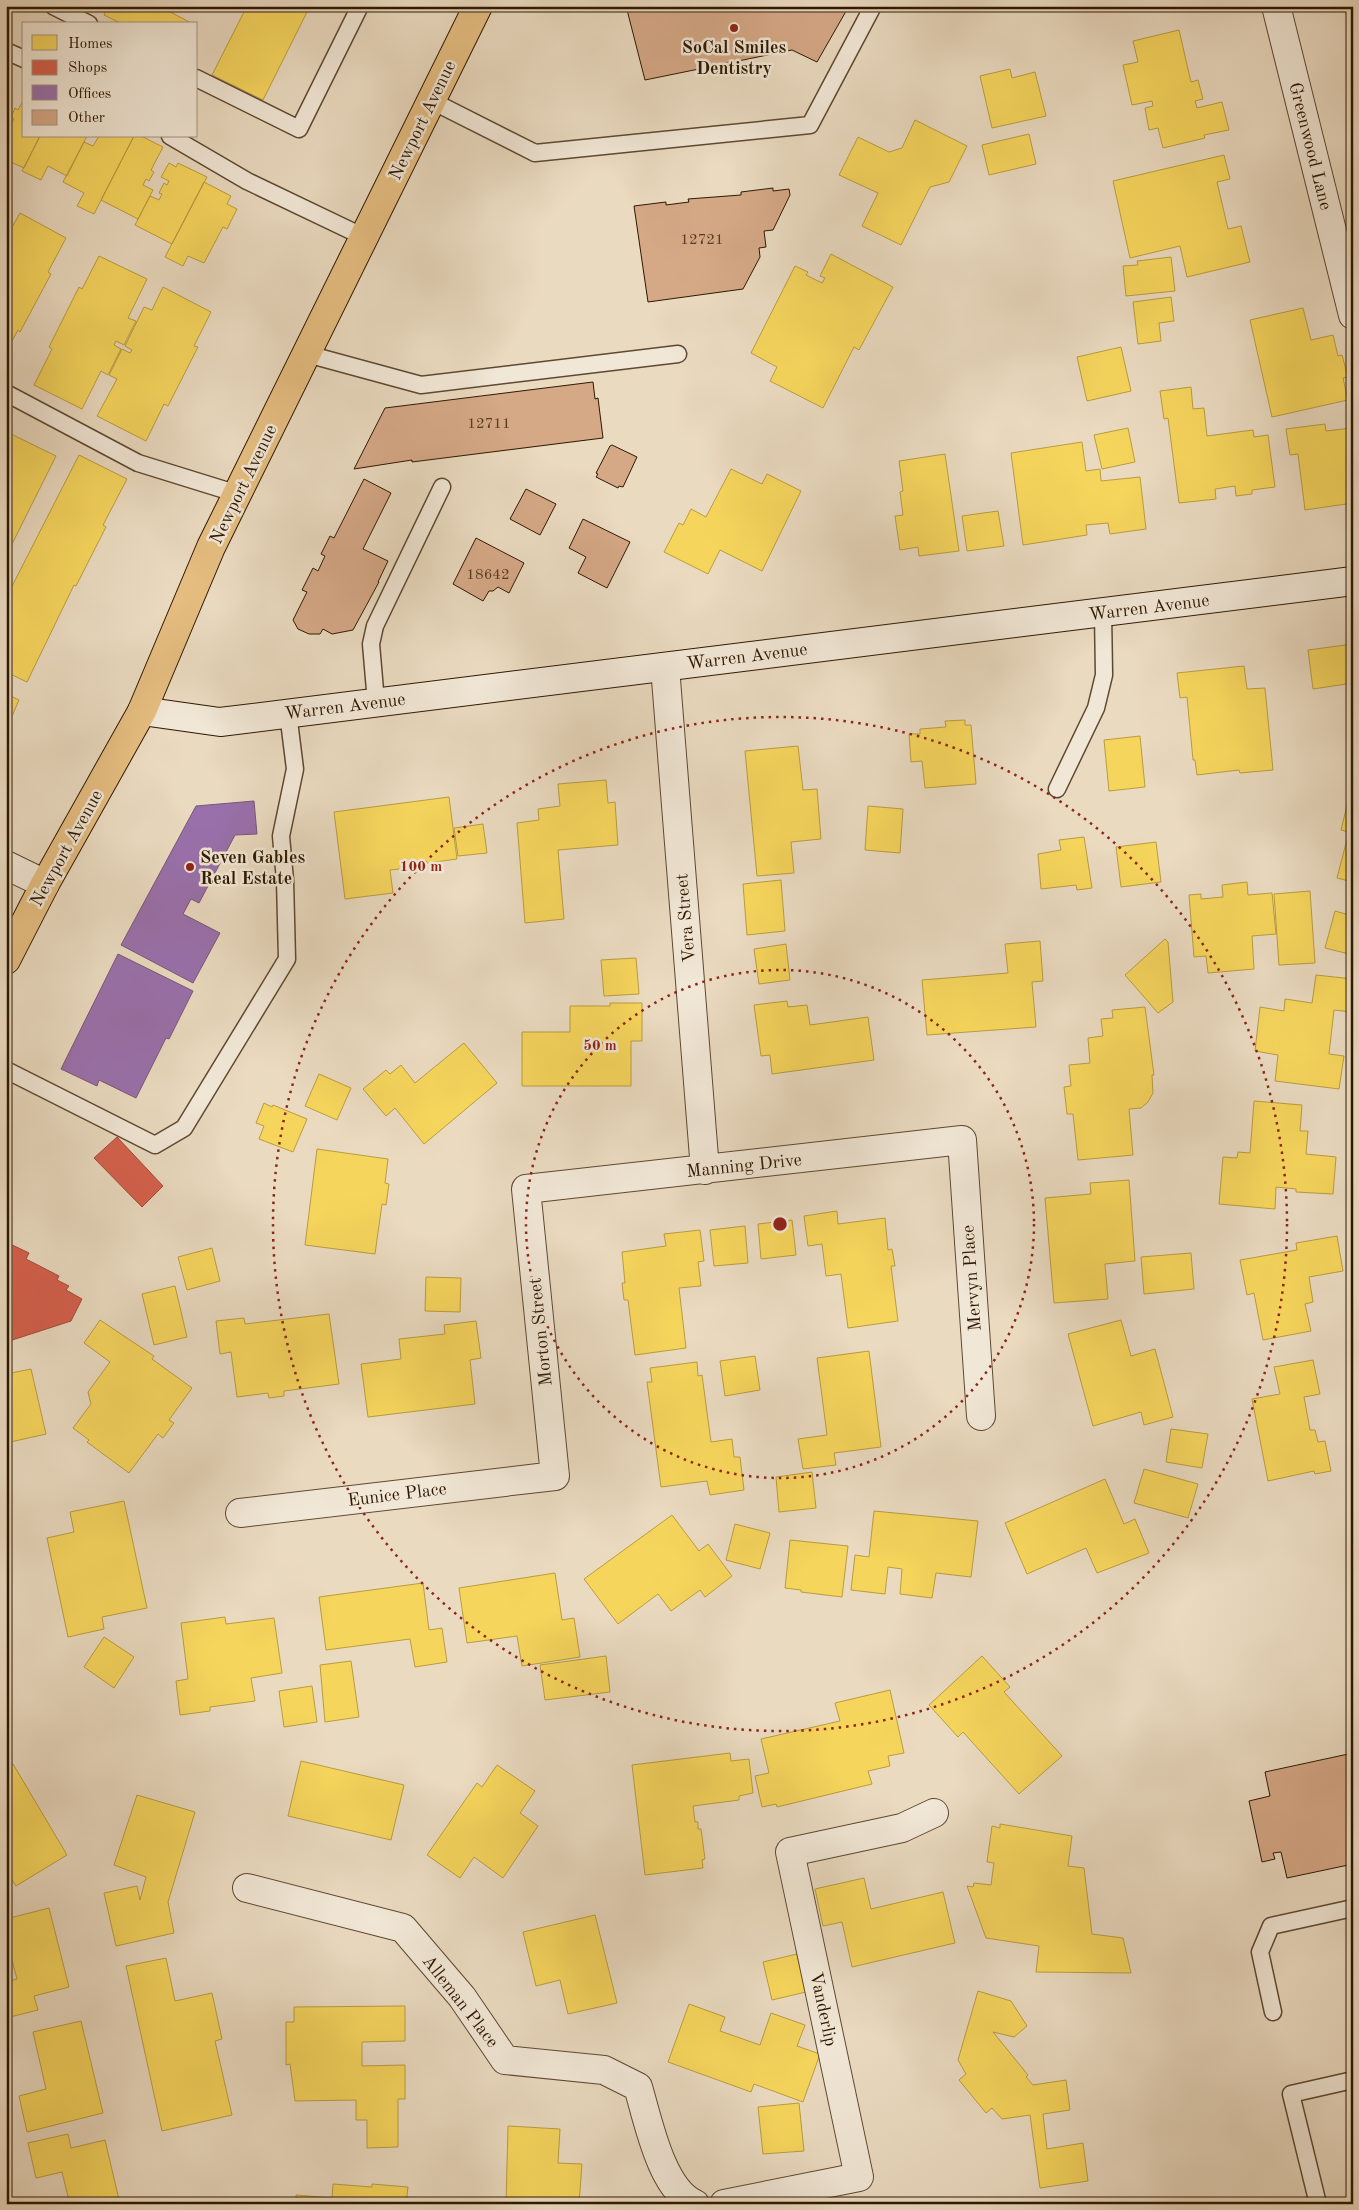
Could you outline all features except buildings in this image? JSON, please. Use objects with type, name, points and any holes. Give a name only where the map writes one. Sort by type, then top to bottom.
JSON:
[{"type":"main road","name":"Newport Avenue","points":[[6,960],[45,884],[142,711],[211,547],[478,6]]},
{"type":"street","name":"Greenwood Lane","points":[[1276,6],[1353,315]]},
{"type":"street","name":"Warren Avenue","points":[[142,711],[220,722],[1353,581]]},
{"type":"street","name":"Vera Street","points":[[665,667],[704,1170]]},
{"type":"street","points":[[6,865],[45,884]]},
{"type":"street","name":"Manning Drive","points":[[526,1188],[704,1170],[962,1140]]},
{"type":"street","name":"Mervyn Place","points":[[962,1140],[981,1416]]},
{"type":"street","name":"Morton Street","points":[[526,1188],[555,1476]]},
{"type":"street","name":"Eunice Place","points":[[240,1513],[555,1476]]},
{"type":"street","name":"Vanderlip","points":[[724,2204],[859,2177],[790,1852],[902,1828],[934,1813]]},
{"type":"street","name":"Alleman Place","points":[[247,1888],[403,1928],[462,1997],[505,2060],[604,2070],[638,2087],[665,2172],[686,2200],[695,2204]]},
{"type":"lane","points":[[54,6],[84,22]]},
{"type":"lane","points":[[198,79],[299,128],[360,6]]},
{"type":"lane","points":[[432,101],[535,153],[810,125],[873,6]]},
{"type":"lane","points":[[6,51],[22,58]]},
{"type":"lane","points":[[173,138],[247,181],[364,237]]},
{"type":"lane","points":[[307,354],[421,385],[678,354]]},
{"type":"lane","points":[[6,393],[138,463],[238,494]]},
{"type":"lane","points":[[376,702],[371,644],[375,626],[442,487]]},
{"type":"lane","points":[[1056,789],[1096,708],[1104,675],[1103,612]]},
{"type":"lane","points":[[6,1070],[155,1145],[184,1128],[287,959],[285,880],[281,836],[295,769],[288,713]]},
{"type":"lane","points":[[1273,2012],[1260,1952],[1271,1926],[1353,1908]]},
{"type":"lane","points":[[1318,2204],[1291,2094],[1353,2080]]},
{"type":"place","name":"SoCal Smiles Dentistry","points":[[734,28]]},
{"type":"place","name":"Seven Gables Real Estate","points":[[190,867]]}]
